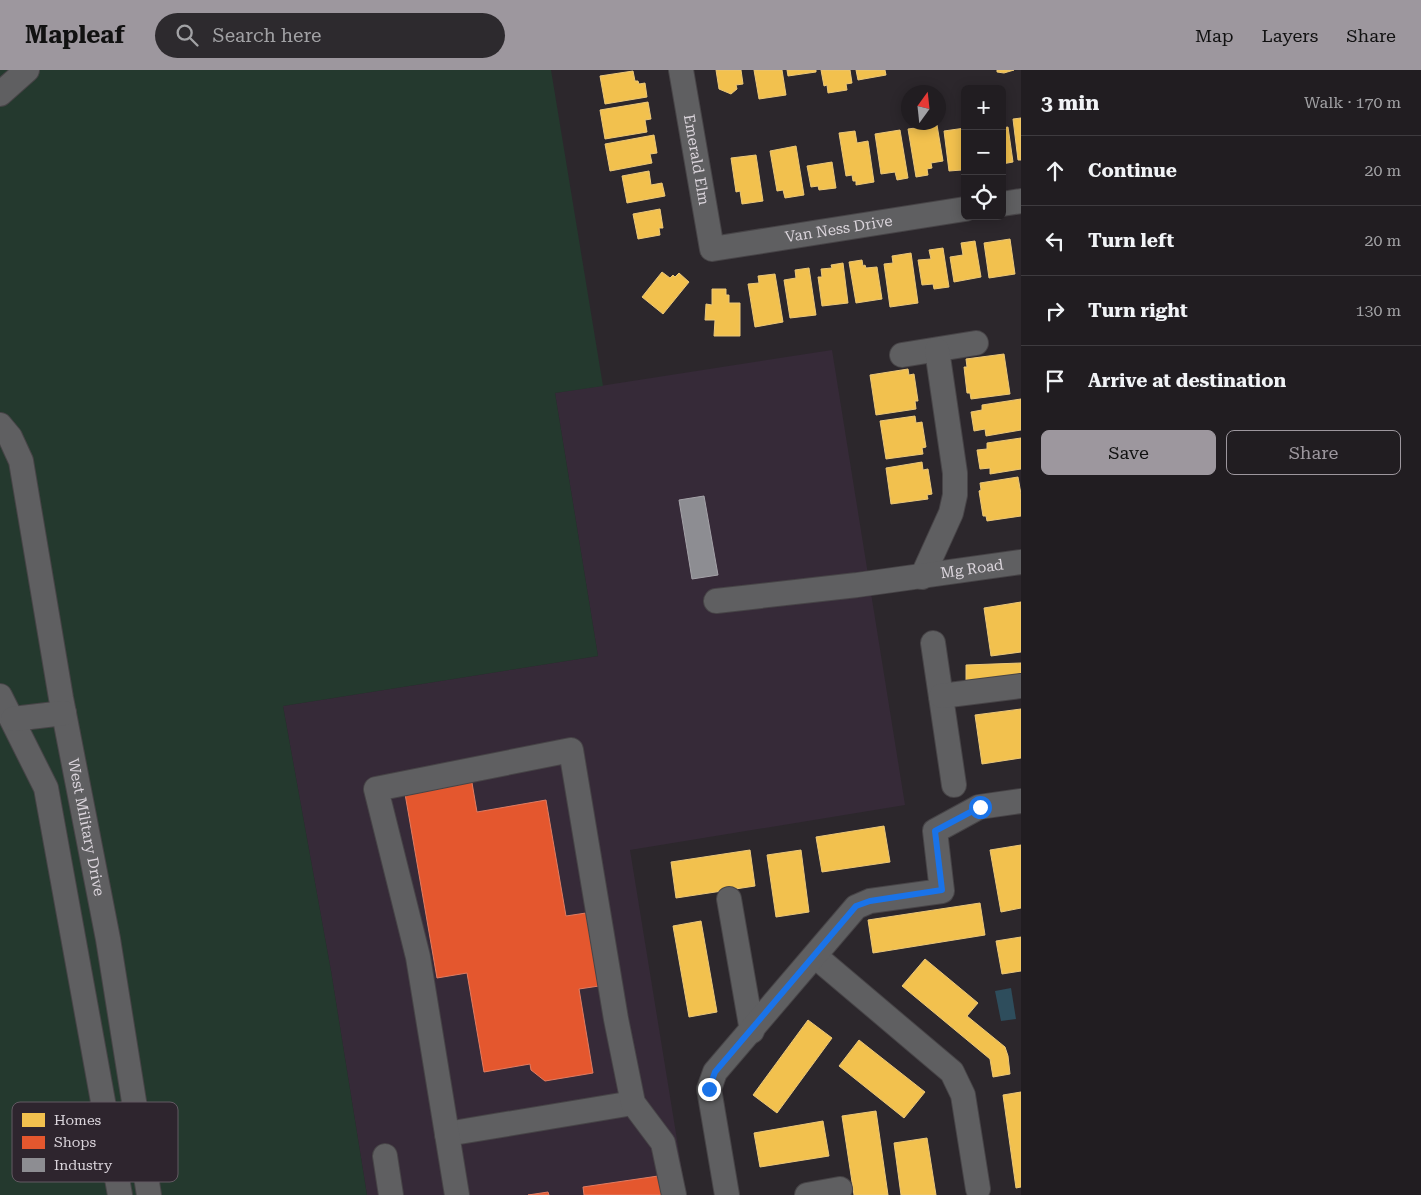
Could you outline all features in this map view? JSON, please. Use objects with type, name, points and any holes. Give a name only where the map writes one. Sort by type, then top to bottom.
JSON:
[{"type":"street","points":[[0,94],[27,70]]},
{"type":"street","name":"Emerald Elm","points":[[681,70],[712,249]]},
{"type":"street","points":[[1006,203],[1021,201]]},
{"type":"street","name":"Van Ness Drive","points":[[712,249],[961,210]]},
{"type":"street","points":[[902,355],[976,343]]},
{"type":"street","points":[[922,577],[951,513],[955,495],[955,473],[938,350]]},
{"type":"street","name":"West Military Drive","points":[[0,425],[10,436],[10,460],[64,713],[108,939],[134,1102]]},
{"type":"street","name":"Mg Road","points":[[716,601],[922,577],[1021,562]]},
{"type":"street","points":[[933,643],[954,785]]},
{"type":"street","points":[[941,696],[1021,686]]},
{"type":"street","points":[[0,696],[46,788],[103,1102]]},
{"type":"street","points":[[13,720],[64,713]]},
{"type":"street","points":[[456,1195],[418,957],[376,789],[571,750],[616,1019],[633,1103],[663,1143],[674,1195]]},
{"type":"street","points":[[727,1195],[709,1089],[715,1072],[856,906],[870,901],[942,890],[935,831],[980,807],[1021,801]]},
{"type":"street","points":[[729,899],[752,1030]]},
{"type":"street","points":[[75,944],[108,939]]},
{"type":"street","points":[[815,956],[952,1072],[963,1095],[978,1188]]},
{"type":"street","points":[[447,1134],[633,1103]]},
{"type":"street","points":[[385,1156],[391,1195]]},
{"type":"street","points":[[118,1182],[120,1195]]},
{"type":"street","name":"West Military Drive","points":[[147,1182],[149,1195]]},
{"type":"street","points":[[807,1195],[840,1189]]},
{"type":"shaded area","points":[[832,350],[905,805],[630,850],[686,1195],[367,1195],[331,971],[283,706],[598,656],[555,393]]},
{"type":"green space","points":[[0,70],[551,70],[603,386],[555,393],[598,656],[283,706],[331,971],[367,1195],[0,1195]]},
{"type":"water","points":[[1011,988],[1016,1019],[1001,1021],[995,991]]},
{"type":"building: Homes","points":[[716,70],[741,70],[743,84],[736,85],[737,89],[731,94],[719,89]]},
{"type":"building: Homes","points":[[754,70],[782,70],[786,95],[759,99]]},
{"type":"building: Homes","points":[[787,70],[816,70],[816,72],[788,76]]},
{"type":"building: Homes","points":[[821,70],[850,70],[852,83],[846,84],[847,90],[828,93],[827,85],[824,86]]},
{"type":"building: Homes","points":[[856,70],[885,70],[886,75],[858,80]]},
{"type":"building: Homes","points":[[997,70],[1014,70],[1004,73],[997,72]]},
{"type":"building: Homes","points":[[633,71],[635,81],[638,81],[639,84],[645,83],[647,97],[605,104],[600,76]]},
{"type":"building: Homes","points":[[648,102],[651,119],[645,120],[647,132],[605,139],[600,110]]},
{"type":"building: Homes","points":[[1021,118],[1021,160],[1018,160],[1013,119]]},
{"type":"building: Homes","points":[[1008,127],[1013,162],[1006,163],[1006,130]]},
{"type":"building: Homes","points":[[961,129],[961,170],[949,171],[944,131]]},
{"type":"building: Homes","points":[[900,130],[908,178],[897,180],[895,172],[881,174],[875,134]]},
{"type":"building: Homes","points":[[908,130],[938,130],[943,161],[931,163],[932,168],[927,169],[928,175],[916,177]]},
{"type":"building: Homes","points":[[855,131],[857,143],[868,141],[874,182],[856,185],[852,175],[846,176],[839,133]]},
{"type":"building: Homes","points":[[654,135],[657,153],[650,154],[652,163],[610,171],[605,144]]},
{"type":"building: Homes","points":[[796,146],[804,195],[785,198],[783,190],[777,191],[770,151]]},
{"type":"building: Homes","points":[[756,155],[763,201],[742,204],[740,191],[736,192],[731,158]]},
{"type":"building: Homes","points":[[832,162],[836,188],[819,190],[818,186],[811,187],[807,166]]},
{"type":"building: Homes","points":[[649,171],[651,185],[662,183],[665,196],[627,203],[622,176]]},
{"type":"building: Homes","points":[[660,209],[663,228],[659,228],[660,235],[638,239],[633,214]]},
{"type":"building: Homes","points":[[1010,239],[1015,274],[989,278],[984,243]]},
{"type":"building: Homes","points":[[975,241],[981,277],[954,282],[950,257],[963,255],[961,243]]},
{"type":"building: Homes","points":[[943,248],[949,287],[934,289],[933,284],[922,285],[918,260],[931,259],[929,250]]},
{"type":"building: Homes","points":[[911,253],[918,303],[890,307],[884,264],[893,263],[892,256]]},
{"type":"building: Homes","points":[[862,260],[863,266],[865,265],[866,268],[877,267],[882,299],[856,303],[849,262]]},
{"type":"building: Homes","points":[[843,263],[848,303],[822,306],[818,277],[822,277],[821,269],[832,268],[831,265]]},
{"type":"building: Homes","points":[[809,268],[816,315],[790,318],[784,280],[796,278],[795,270]]},
{"type":"building: Homes","points":[[662,272],[670,278],[673,275],[675,277],[679,273],[689,282],[663,314],[642,297]]},
{"type":"building: Homes","points":[[775,274],[783,322],[755,327],[748,284],[759,283],[758,276]]},
{"type":"building: Homes","points":[[712,289],[726,289],[726,295],[729,295],[729,303],[740,303],[740,336],[714,336],[715,320],[705,320],[706,304],[712,305]]},
{"type":"building: Homes","points":[[1004,354],[1010,394],[971,399],[970,393],[967,393],[964,367],[967,367],[966,359]]},
{"type":"building: Homes","points":[[908,369],[909,375],[914,374],[918,401],[915,401],[916,409],[876,415],[870,375]]},
{"type":"building: Homes","points":[[1021,399],[1021,430],[986,436],[985,429],[974,431],[971,412],[982,410],[982,405]]},
{"type":"building: Homes","points":[[915,416],[916,423],[922,422],[926,447],[922,448],[923,454],[886,459],[880,421]]},
{"type":"building: Homes","points":[[1021,438],[1021,469],[990,474],[990,468],[980,469],[977,450],[987,449],[987,443]]},
{"type":"building: Homes","points":[[922,462],[923,470],[928,469],[932,494],[927,495],[928,499],[891,504],[886,468]]},
{"type":"building: Homes","points":[[1018,477],[1021,494],[1021,516],[987,521],[986,516],[983,516],[979,491],[981,490],[980,483]]},
{"type":"building: Homes","points":[[1021,602],[1021,652],[991,656],[984,608]]},
{"type":"building: Homes","points":[[1021,663],[1021,678],[966,680],[966,665]]},
{"type":"building: Homes","points":[[1021,709],[1021,758],[982,764],[975,715]]},
{"type":"building: Homes","points":[[884,826],[890,862],[822,872],[816,837]]},
{"type":"building: Homes","points":[[1021,845],[1021,908],[1001,912],[990,850]]},
{"type":"building: Homes","points":[[750,850],[755,886],[676,898],[671,862]]},
{"type":"building: Homes","points":[[801,850],[809,912],[776,917],[767,855]]},
{"type":"building: Homes","points":[[980,903],[985,935],[873,953],[868,920]]},
{"type":"building: Homes","points":[[701,921],[717,1012],[689,1017],[673,926]]},
{"type":"building: Homes","points":[[1021,937],[1021,971],[1002,974],[996,941]]},
{"type":"building: Homes","points":[[925,959],[978,1003],[967,1016],[1005,1047],[1010,1074],[993,1077],[990,1059],[902,986]]},
{"type":"building: Homes","points":[[808,1020],[832,1038],[777,1113],[753,1095]]},
{"type":"building: Homes","points":[[859,1040],[925,1092],[904,1118],[839,1066]]},
{"type":"building: Homes","points":[[1021,1092],[1021,1187],[1016,1188],[1003,1095]]},
{"type":"building: Homes","points":[[876,1111],[888,1195],[854,1195],[842,1116]]},
{"type":"building: Homes","points":[[823,1121],[829,1156],[760,1167],[754,1133]]},
{"type":"building: Homes","points":[[927,1138],[936,1195],[901,1195],[894,1143]]},
{"type":"building: Shops","points":[[471,777],[477,812],[546,800],[566,916],[586,913],[599,986],[579,989],[593,1073],[545,1081],[531,1070],[530,1064],[484,1072],[467,973],[437,978],[404,788]]},
{"type":"building: Shops","points":[[665,1175],[668,1195],[584,1195],[583,1187]]},
{"type":"building: Shops","points":[[548,1192],[549,1195],[528,1195]]},
{"type":"building: Industry","points":[[704,496],[718,575],[692,579],[679,500]]},
{"type":"route","points":[[709,1089],[715,1072],[856,906],[870,901],[942,890],[935,831],[980,807]]}]
